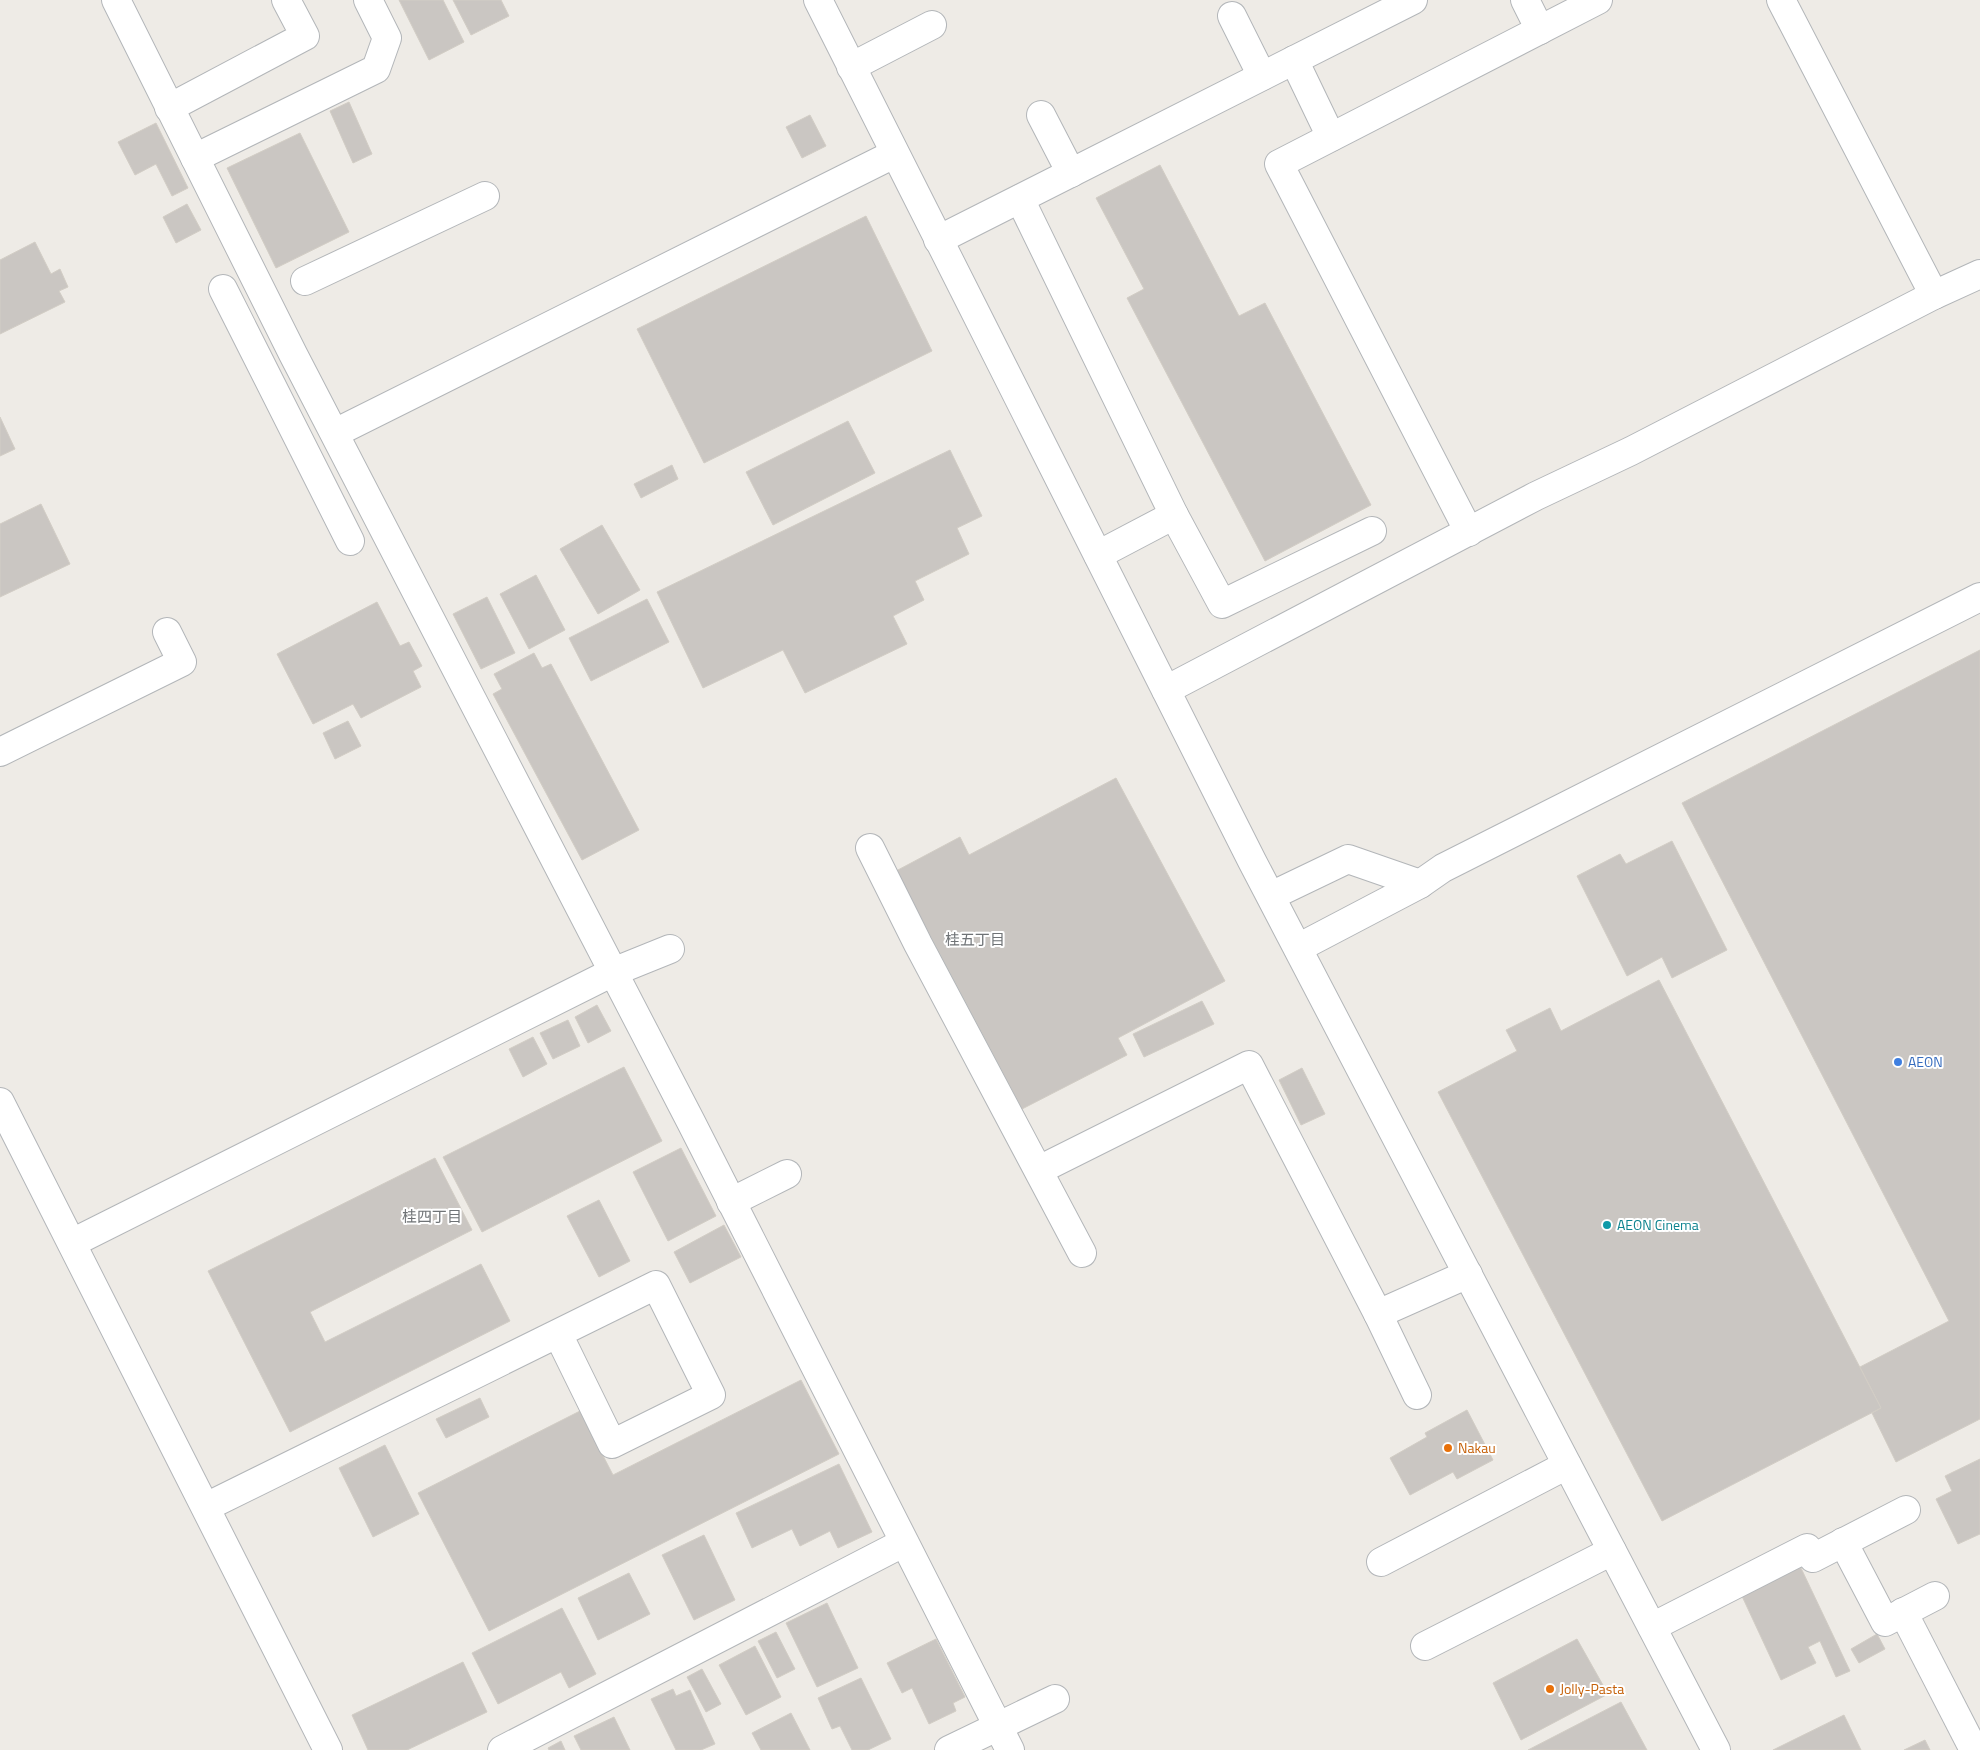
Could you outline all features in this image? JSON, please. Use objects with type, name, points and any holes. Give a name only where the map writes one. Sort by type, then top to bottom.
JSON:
[{"type":"street","points":[[116,0],[334,433],[613,972],[1010,1750]]},
{"type":"street","points":[[169,108],[305,36],[286,0]]},
{"type":"street","points":[[195,158],[376,69],[387,38],[368,0]]},
{"type":"street","points":[[818,0],[894,154],[1271,896],[1716,1750]]},
{"type":"street","points":[[1525,0],[1540,30]]},
{"type":"street","points":[[1469,532],[1279,164],[1598,0]]},
{"type":"street","points":[[1781,0],[1934,295]]},
{"type":"street","points":[[938,240],[1409,1]]},
{"type":"street","points":[[1232,16],[1262,76]]},
{"type":"street","points":[[851,67],[932,25]]},
{"type":"street","points":[[1294,60],[1331,136]]},
{"type":"street","points":[[1041,115],[1071,173]]},
{"type":"street","points":[[334,433],[894,154]]},
{"type":"street","points":[[305,281],[485,196]]},
{"type":"street","points":[[1020,198],[1174,515],[1222,604],[1372,531]]},
{"type":"street","points":[[1166,690],[1469,532],[1934,295],[1980,274]]},
{"type":"street","points":[[223,289],[350,542]]},
{"type":"street","points":[[1098,556],[1174,515]]},
{"type":"street","points":[[1298,948],[1420,884],[1443,868],[1980,597]]},
{"type":"street","points":[[0,752],[182,662],[167,632]]},
{"type":"street","points":[[870,848],[918,944],[1082,1253]]},
{"type":"street","points":[[1271,896],[1348,858],[1420,884]]},
{"type":"street","points":[[72,1243],[613,972],[670,948]]},
{"type":"street","points":[[1039,1170],[1249,1065],[1378,1314],[1417,1395]]},
{"type":"street","points":[[0,1102],[328,1750]]},
{"type":"street","points":[[731,1202],[786,1174]]},
{"type":"street","points":[[1378,1314],[1468,1274]]},
{"type":"street","points":[[206,1507],[558,1334],[656,1286],[711,1395],[612,1444],[558,1334]]},
{"type":"street","points":[[1381,1562],[1567,1465]]},
{"type":"street","points":[[1652,1627],[1807,1548],[1812,1558],[1906,1510]]},
{"type":"street","points":[[1843,1542],[1885,1622],[1934,1596]]},
{"type":"street","points":[[502,1750],[903,1543]]},
{"type":"street","points":[[1425,1646],[1612,1551]]},
{"type":"street","points":[[1903,1612],[1974,1750]]},
{"type":"street","points":[[949,1750],[1054,1699]]},
{"type":"building","points":[[399,0],[443,0],[464,42],[429,60]]},
{"type":"building","points":[[453,0],[501,0],[509,16],[471,35]]},
{"type":"building","points":[[349,102],[372,154],[353,163],[330,111]]},
{"type":"building","points":[[810,115],[826,146],[802,158],[786,127]]},
{"type":"building","points":[[156,123],[188,188],[172,196],[156,164],[135,175],[118,142]]},
{"type":"building","points":[[300,133],[349,232],[276,268],[227,168]]},
{"type":"building","points":[[1160,165],[1239,316],[1265,303],[1371,505],[1265,561],[1127,298],[1144,289],[1096,198]]},
{"type":"building","points":[[187,204],[201,230],[176,243],[163,217]]},
{"type":"building","points":[[866,216],[932,351],[704,463],[637,329]]},
{"type":"building","points":[[35,242],[51,274],[60,269],[68,287],[59,291],[65,302],[0,334],[0,260]]},
{"type":"building","points":[[0,417],[15,449],[0,456]]},
{"type":"building","points":[[848,421],[875,473],[773,525],[746,472]]},
{"type":"building","points":[[950,450],[982,516],[957,528],[969,554],[915,581],[924,600],[893,616],[907,644],[805,693],[783,650],[703,688],[657,592]]},
{"type":"building","points":[[672,465],[678,479],[641,498],[634,484]]},
{"type":"building","points":[[41,504],[70,564],[0,597],[0,524]]},
{"type":"building","points":[[602,525],[640,590],[598,614],[560,549]]},
{"type":"building","points":[[536,575],[565,630],[529,649],[500,594]]},
{"type":"building","points":[[487,597],[515,653],[481,669],[453,614]]},
{"type":"building","points":[[647,599],[669,642],[591,681],[569,638]]},
{"type":"building","points":[[377,602],[400,646],[409,642],[422,666],[413,671],[421,687],[361,718],[353,704],[313,724],[277,654]]},
{"type":"building","name":"AEON","points":[[1980,650],[1980,1419],[1896,1462],[1872,1413],[1881,1408],[1860,1367],[1949,1321],[1682,803]]},
{"type":"building","points":[[534,653],[542,668],[551,664],[639,830],[582,860],[493,694],[502,689],[494,674]]},
{"type":"building","points":[[348,721],[361,746],[335,759],[323,733]]},
{"type":"building","points":[[1116,778],[1225,981],[1118,1038],[1127,1055],[1022,1109],[896,871],[960,837],[969,855]]},
{"type":"building","points":[[1672,841],[1727,950],[1672,978],[1662,957],[1627,976],[1577,876],[1620,854],[1626,864]]},
{"type":"building","points":[[1659,980],[1881,1408],[1662,1521],[1438,1092],[1517,1051],[1506,1030],[1550,1008],[1561,1031]]},
{"type":"building","points":[[1202,1001],[1214,1024],[1144,1057],[1133,1034]]},
{"type":"building","points":[[597,1005],[611,1031],[588,1043],[575,1017]]},
{"type":"building","points":[[568,1020],[580,1046],[553,1059],[540,1033]]},
{"type":"building","points":[[533,1037],[547,1064],[523,1077],[509,1049]]},
{"type":"building","points":[[624,1067],[662,1141],[482,1232],[443,1157]]},
{"type":"building","points":[[1302,1068],[1325,1114],[1301,1125],[1279,1080]]},
{"type":"building","points":[[681,1148],[716,1216],[668,1241],[633,1172]]},
{"type":"building","points":[[435,1158],[472,1230],[310,1312],[325,1342],[481,1264],[510,1321],[290,1432],[208,1271]]},
{"type":"building","points":[[599,1200],[630,1261],[599,1277],[567,1216]]},
{"type":"building","points":[[724,1225],[741,1257],[690,1283],[674,1252]]},
{"type":"building","points":[[801,1380],[839,1454],[489,1631],[418,1493],[580,1411],[613,1475]]},
{"type":"building","points":[[480,1398],[489,1417],[446,1438],[436,1419]]},
{"type":"building","name":"Nakau","points":[[1467,1410],[1493,1460],[1457,1479],[1453,1472],[1410,1495],[1390,1458],[1427,1437],[1425,1433]]},
{"type":"building","points":[[385,1445],[419,1514],[373,1537],[339,1468]]},
{"type":"building","points":[[1980,1459],[1980,1534],[1958,1544],[1936,1499],[1952,1491],[1945,1476]]},
{"type":"building","points":[[839,1464],[872,1532],[838,1548],[830,1531],[800,1546],[792,1529],[752,1548],[736,1513]]},
{"type":"building","points":[[704,1535],[735,1600],[694,1620],[662,1555]]},
{"type":"building","points":[[1800,1566],[1850,1671],[1836,1677],[1820,1641],[1808,1647],[1816,1663],[1781,1680],[1741,1594]]},
{"type":"building","points":[[629,1573],[650,1614],[598,1640],[578,1598]]},
{"type":"building","points":[[827,1603],[858,1668],[817,1687],[786,1623]]},
{"type":"building","points":[[562,1608],[596,1674],[569,1688],[561,1672],[498,1704],[472,1653]]},
{"type":"building","points":[[776,1632],[795,1669],[777,1678],[758,1641]]},
{"type":"building","points":[[1877,1634],[1885,1649],[1859,1663],[1851,1649]]},
{"type":"building","points":[[936,1639],[965,1697],[953,1703],[956,1711],[929,1724],[912,1688],[902,1693],[887,1663]]},
{"type":"building","name":"Jolly-Pasta","points":[[1577,1639],[1608,1694],[1521,1740],[1493,1683]]},
{"type":"building","points":[[755,1646],[781,1697],[746,1715],[719,1665]]},
{"type":"building","points":[[463,1662],[487,1712],[407,1750],[368,1750],[352,1715]]},
{"type":"building","points":[[702,1669],[721,1704],[706,1712],[687,1677]]},
{"type":"building","points":[[861,1678],[891,1739],[868,1750],[852,1750],[840,1726],[832,1729],[818,1698]]},
{"type":"building","points":[[673,1689],[676,1696],[690,1690],[715,1744],[701,1750],[676,1750],[651,1699]]},
{"type":"building","points":[[1621,1702],[1647,1750],[1528,1750]]},
{"type":"building","points":[[791,1713],[810,1750],[761,1750],[752,1733]]},
{"type":"building","points":[[1844,1715],[1861,1750],[1773,1750]]},
{"type":"building","points":[[614,1717],[630,1750],[581,1750],[574,1736]]},
{"type":"building","points":[[1925,1740],[1930,1750],[1904,1750]]},
{"type":"building","points":[[561,1741],[565,1750],[549,1750],[548,1748]]},
{"type":"place","name":"AEON","points":[[1898,1062]]},
{"type":"place","name":"AEON Cinema","points":[[1607,1225]]},
{"type":"place","name":"Nakau","points":[[1448,1448]]},
{"type":"place","name":"Jolly-Pasta","points":[[1550,1689]]},
{"type":"district","name":"桂五丁目","points":[[975,940]]},
{"type":"district","name":"桂四丁目","points":[[432,1217]]}]
